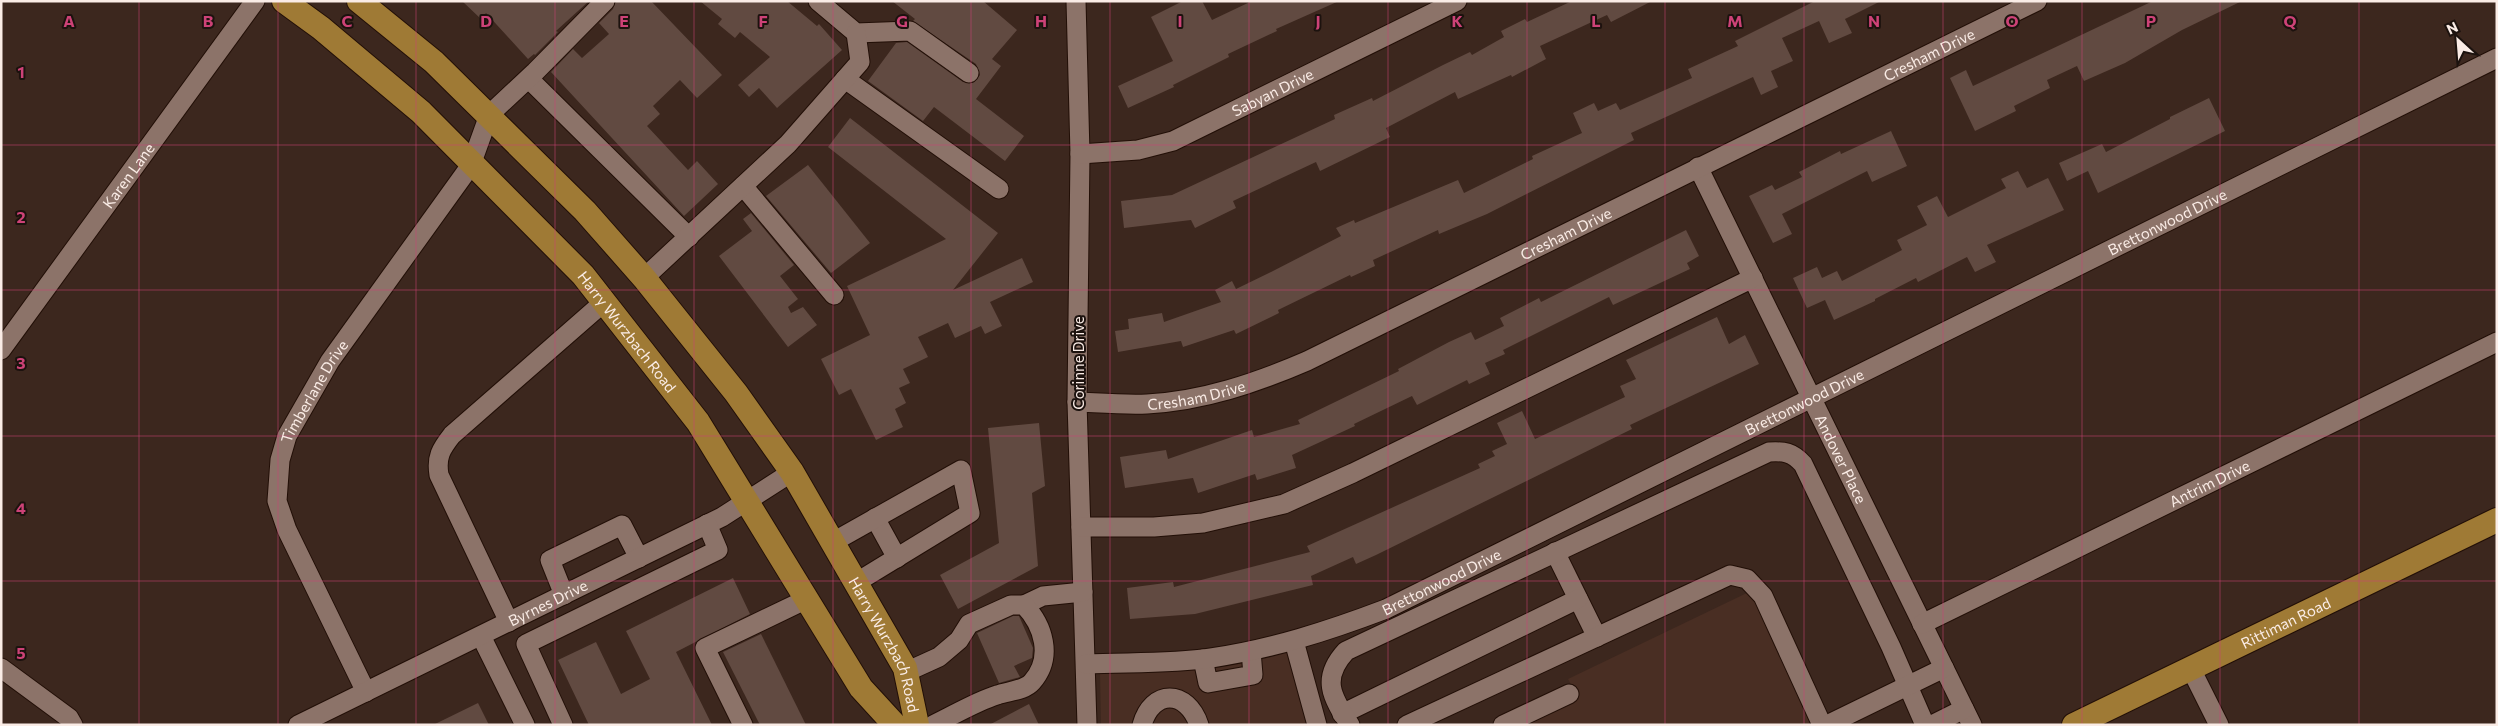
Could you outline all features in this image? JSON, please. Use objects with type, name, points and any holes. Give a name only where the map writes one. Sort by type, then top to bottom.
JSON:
[{"type":"main road","name":"Harry Wurzbach Road","points":[[284,1],[321,28],[421,112],[471,165],[583,276],[698,422],[861,688],[895,725]]},
{"type":"main road","name":"Harry Wurzbach Road","points":[[371,5],[434,62],[585,211],[644,278],[736,393],[792,472],[857,582],[906,672],[917,725]]},
{"type":"main road","name":"Rittiman Road","points":[[2074,725],[2497,520]]},
{"type":"street","name":"Karen Lane","points":[[1,350],[255,1]]},
{"type":"street","points":[[489,115],[532,76],[606,1]]},
{"type":"street","points":[[644,278],[788,144],[860,62],[856,33],[818,1]]},
{"type":"street","name":"Corinne Drive","points":[[1076,1],[1080,154],[1077,402],[1087,725]]},
{"type":"street","name":"Sabyan Drive","points":[[1080,154],[1138,150],[1173,141],[1457,1]]},
{"type":"street","name":"Cresham Drive","points":[[1077,402],[1146,404],[1173,401],[1224,392],[1266,378],[1316,356],[2037,1]]},
{"type":"street","points":[[856,33],[910,31],[968,73]]},
{"type":"street","name":"Brettonwood Drive","points":[[1086,664],[1203,658],[1251,651],[1329,631],[1386,608],[2497,58]]},
{"type":"street","points":[[532,76],[689,237]]},
{"type":"street","points":[[845,79],[999,189]]},
{"type":"street","name":"Timberlane Drive","points":[[366,692],[287,530],[277,501],[280,460],[287,436],[330,361],[471,165],[489,115]]},
{"type":"street","name":"Andover Place","points":[[1698,167],[1968,717]]},
{"type":"street","points":[[743,186],[834,295]]},
{"type":"street","points":[[1082,527],[1154,527],[1203,522],[1284,504],[1353,473],[1753,278]]},
{"type":"street","points":[[509,622],[439,475],[437,462],[439,452],[452,435],[604,302]]},
{"type":"street","name":"Antrim Drive","points":[[1922,624],[2497,342]]},
{"type":"street","points":[[1578,599],[1346,719],[1330,683],[1334,664],[1346,650],[1769,452],[1793,454],[1802,464],[1892,647],[1925,725]]},
{"type":"street","points":[[833,542],[961,470],[970,513],[857,582]]},
{"type":"street","name":"Byrnes Drive","points":[[298,725],[707,524],[792,472]]},
{"type":"street","points":[[875,518],[897,558]]},
{"type":"street","points":[[563,725],[526,644],[718,550],[707,524]]},
{"type":"street","points":[[564,595],[550,560],[614,528],[622,525],[639,558]]},
{"type":"street","points":[[1555,552],[1597,637]]},
{"type":"street","points":[[1407,725],[1730,575],[1747,579],[1763,596],[1822,725]]},
{"type":"street","points":[[906,672],[939,657],[959,640],[969,624],[1011,605],[1024,605],[1044,596],[1083,592]]},
{"type":"street","points":[[743,725],[705,648],[807,599]]},
{"type":"street","points":[[933,725],[996,695],[1016,691],[1032,682],[1044,660],[1044,640],[1035,617],[1024,605]]},
{"type":"street","points":[[481,636],[525,725]]},
{"type":"street","points":[[1294,641],[1316,725]]},
{"type":"street","points":[[1,668],[69,718],[72,725]]},
{"type":"street","points":[[1827,725],[1944,668]]},
{"type":"street","points":[[2191,669],[2219,725]]},
{"type":"street","points":[[1503,725],[1569,694]]},
{"type":"street","points":[[1142,725],[1145,714],[1152,706],[1167,698],[1187,703],[1194,711],[1199,725]]},
{"type":"street","points":[[1932,725],[1968,717]]},
{"type":"shaded area","points":[[1751,591],[1814,725],[1522,725],[1579,699],[1568,679]]},
{"type":"shaded area","points":[[1289,652],[1311,725],[1101,725],[1100,672],[1224,664]]},
{"type":"building","points":[[462,1],[589,1],[556,31],[558,32],[535,55],[528,59],[486,13],[481,19]]},
{"type":"building","points":[[616,1],[651,1],[722,75],[697,98],[680,80],[653,106],[660,114],[647,126],[688,170],[697,161],[718,184],[684,216],[551,72],[573,49],[582,58],[609,34],[599,23],[613,9]]},
{"type":"building","points":[[700,1],[787,1],[817,26],[819,24],[842,50],[777,108],[759,88],[749,97],[738,85],[770,57],[740,32],[735,38],[718,24],[722,19]]},
{"type":"building","points":[[892,1],[983,1],[1017,30],[992,59],[1001,66],[976,99],[1024,136],[1005,161],[934,107],[923,121],[868,81],[896,43],[907,42],[963,82],[973,83],[980,75],[976,64],[913,21],[915,19]]},
{"type":"building","points":[[1183,1],[1202,1],[1212,20],[1252,1],[1339,1],[1276,29],[1277,31],[1228,54],[1229,57],[1173,85],[1174,87],[1128,108],[1118,86],[1173,61],[1151,17]]},
{"type":"building","points":[[1572,1],[1652,1],[1611,22],[1607,15],[1540,46],[1546,59],[1512,77],[1511,75],[1458,99],[1455,92],[1386,128],[1390,137],[1320,171],[1316,162],[1233,201],[1236,208],[1195,228],[1191,220],[1124,228],[1121,201],[1172,195],[1335,119],[1334,115],[1372,98],[1373,101],[1470,52],[1472,55],[1504,37],[1501,31],[1525,19],[1527,22]]},
{"type":"building","points":[[1815,1],[1881,1],[1845,19],[1852,33],[1829,43],[1819,21],[1782,38],[1793,61],[1771,71],[1778,87],[1761,95],[1753,77],[1631,133],[1634,140],[1487,214],[1439,234],[1438,230],[1373,260],[1375,266],[1351,277],[1350,275],[1278,310],[1279,313],[1236,334],[1234,330],[1183,347],[1181,341],[1118,352],[1115,331],[1129,329],[1128,319],[1162,313],[1164,322],[1221,302],[1215,290],[1232,281],[1236,289],[1273,271],[1341,236],[1336,228],[1354,220],[1355,223],[1458,180],[1464,193],[1533,159],[1532,156],[1582,133],[1573,113],[1594,103],[1598,111],[1616,103],[1620,110],[1692,78],[1688,69],[1738,46],[1735,41]]},
{"type":"building","points":[[2153,1],[2242,1],[2182,30],[2125,63],[2084,81],[2077,66],[2047,80],[2050,88],[2014,106],[2016,111],[1975,131],[1950,78],[1966,70],[1973,86]]},
{"type":"building","points":[[2209,98],[2225,131],[2098,193],[2088,171],[2067,181],[2059,163],[2102,144],[2106,152]]},
{"type":"building","points":[[850,118],[998,233],[953,290],[1022,258],[1033,282],[990,302],[1002,326],[985,334],[981,326],[955,338],[948,323],[918,337],[928,357],[903,369],[910,383],[899,388],[906,403],[895,409],[903,427],[876,440],[851,389],[839,395],[821,359],[870,335],[847,286],[946,239],[828,147]]},
{"type":"building","points":[[1891,131],[1907,166],[1872,182],[1867,171],[1782,214],[1792,234],[1773,243],[1749,196],[1772,185],[1775,190],[1802,177],[1799,172],[1840,151],[1841,154]]},
{"type":"building","points":[[808,165],[870,243],[831,273],[766,196]]},
{"type":"building","points":[[2018,171],[2027,188],[2048,178],[2064,210],[1987,245],[1996,262],[1975,272],[1967,257],[1918,282],[1916,278],[1875,299],[1875,301],[1834,320],[1825,300],[1807,308],[1793,278],[1817,267],[1822,278],[1837,271],[1842,281],[1902,250],[1897,240],[1927,225],[1917,206],[1937,196],[1948,217],[2006,188],[2001,179]]},
{"type":"building","points":[[751,213],[794,265],[780,276],[798,299],[788,307],[791,313],[803,307],[817,325],[788,347],[719,256],[752,231],[743,219]]},
{"type":"building","points":[[1686,230],[1699,256],[1687,263],[1690,269],[1613,305],[1609,297],[1503,350],[1505,354],[1485,363],[1490,374],[1469,384],[1467,380],[1417,405],[1412,396],[1354,424],[1355,426],[1292,455],[1296,468],[1257,480],[1255,474],[1198,493],[1193,478],[1125,488],[1120,457],[1166,450],[1168,459],[1252,430],[1254,437],[1300,424],[1298,420],[1399,371],[1398,369],[1449,342],[1471,332],[1475,340],[1504,326],[1500,318],[1539,298],[1541,302]]},
{"type":"building","points":[[1717,317],[1729,344],[1745,335],[1759,364],[1630,425],[1632,429],[1376,555],[1356,564],[1353,557],[1311,576],[1313,585],[1195,614],[1130,619],[1127,588],[1173,582],[1174,587],[1310,552],[1307,546],[1480,468],[1478,464],[1495,456],[1492,451],[1507,444],[1497,423],[1522,411],[1535,439],[1625,397],[1620,386],[1636,379],[1626,360]]},
{"type":"building","points":[[1039,423],[1045,486],[1032,493],[1038,566],[958,609],[940,575],[999,543],[988,428]]},
{"type":"building","points":[[733,578],[750,614],[676,652],[712,725],[589,725],[558,660],[596,642],[621,694],[650,679],[626,631]]},
{"type":"building","points":[[1013,616],[1019,616],[1033,648],[1032,658],[1014,666],[1020,677],[999,683],[977,633]]},
{"type":"building","points":[[761,634],[806,725],[760,725],[723,652]]},
{"type":"building","points":[[478,703],[489,725],[433,725]]},
{"type":"building","points":[[1029,704],[1039,725],[989,725]]}]
